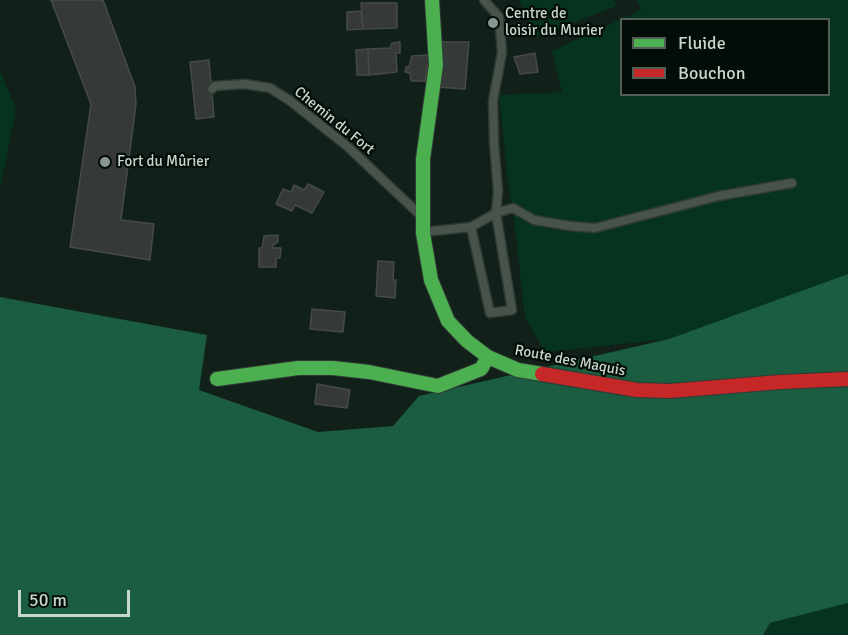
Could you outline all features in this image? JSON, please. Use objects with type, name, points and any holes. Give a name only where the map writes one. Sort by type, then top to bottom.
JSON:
[{"type":"street","name":"Route des Maquis","points":[[432,0],[436,65],[423,159],[423,233],[431,280],[448,321],[467,341],[488,357],[518,370],[637,390],[670,391],[848,379]]},
{"type":"street","points":[[216,379],[298,368],[333,368],[369,372],[438,386],[481,369],[488,357]]},
{"type":"lane","points":[[471,226],[490,313],[512,309],[496,213],[498,191],[493,101],[502,52],[499,17],[484,0]]},
{"type":"lane","name":"Chemin du Fort","points":[[214,87],[245,84],[270,88],[289,100],[347,146],[422,218]]},
{"type":"lane","points":[[423,233],[471,226],[496,213],[513,208],[534,219],[595,228],[719,196],[792,183]]},
{"type":"green space","points":[[519,0],[614,0],[617,6],[534,38]]},
{"type":"green space","points":[[637,0],[848,0],[848,274],[669,339],[545,352],[525,318],[499,95],[562,92],[552,51],[620,20],[620,96],[830,96],[830,18],[624,18],[641,10]]},
{"type":"green space","points":[[0,71],[16,108],[0,189]]},
{"type":"green space","points":[[848,274],[848,603],[770,623],[763,635],[0,635],[0,297],[207,335],[199,390],[318,432],[393,426],[419,396],[669,339]]},
{"type":"green space","points":[[848,603],[848,635],[764,635],[769,623]]},
{"type":"building","name":"Fort du Mûrier","points":[[51,0],[103,0],[135,87],[136,104],[121,220],[154,224],[150,260],[70,247],[91,104]]},
{"type":"building","points":[[361,3],[397,3],[397,28],[363,29]]},
{"type":"building","points":[[361,11],[363,29],[347,30],[347,12]]},
{"type":"building","points":[[400,42],[400,53],[396,53],[397,72],[369,75],[368,49],[390,48],[392,43]]},
{"type":"building","points":[[441,42],[469,42],[465,89],[436,87]]},
{"type":"building","points":[[368,49],[369,75],[357,75],[356,50]]},
{"type":"building","points":[[535,53],[538,72],[520,74],[514,57]]},
{"type":"building","points":[[430,55],[425,81],[411,81],[410,73],[405,72],[412,56]]},
{"type":"building","points":[[209,60],[214,117],[196,119],[190,62]]},
{"type":"building","points":[[308,184],[324,192],[312,213],[295,205],[292,211],[276,204],[283,189],[291,192],[294,185],[304,190]]},
{"type":"building","points":[[278,235],[278,242],[273,245],[273,248],[281,248],[280,258],[276,258],[276,267],[259,267],[259,248],[262,248],[264,236]]},
{"type":"building","points":[[378,261],[394,262],[395,298],[376,296]]},
{"type":"building","points":[[312,309],[345,312],[343,332],[310,329]]},
{"type":"building","points":[[317,384],[350,390],[347,408],[315,404]]},
{"type":"traffic: fast","points":[[432,0],[436,65],[423,159],[423,233],[431,280],[448,321],[467,341],[488,357],[518,370],[542,374]]},
{"type":"traffic: fast","points":[[217,379],[298,368],[333,368],[369,372],[438,386],[481,369],[488,357]]},
{"type":"traffic: jam","points":[[542,374],[637,390],[670,391],[848,379]]},
{"type":"place","name":"Centre de loisir du Murier","points":[[493,23]]},
{"type":"place","name":"Fort du Mûrier","points":[[105,162]]}]
